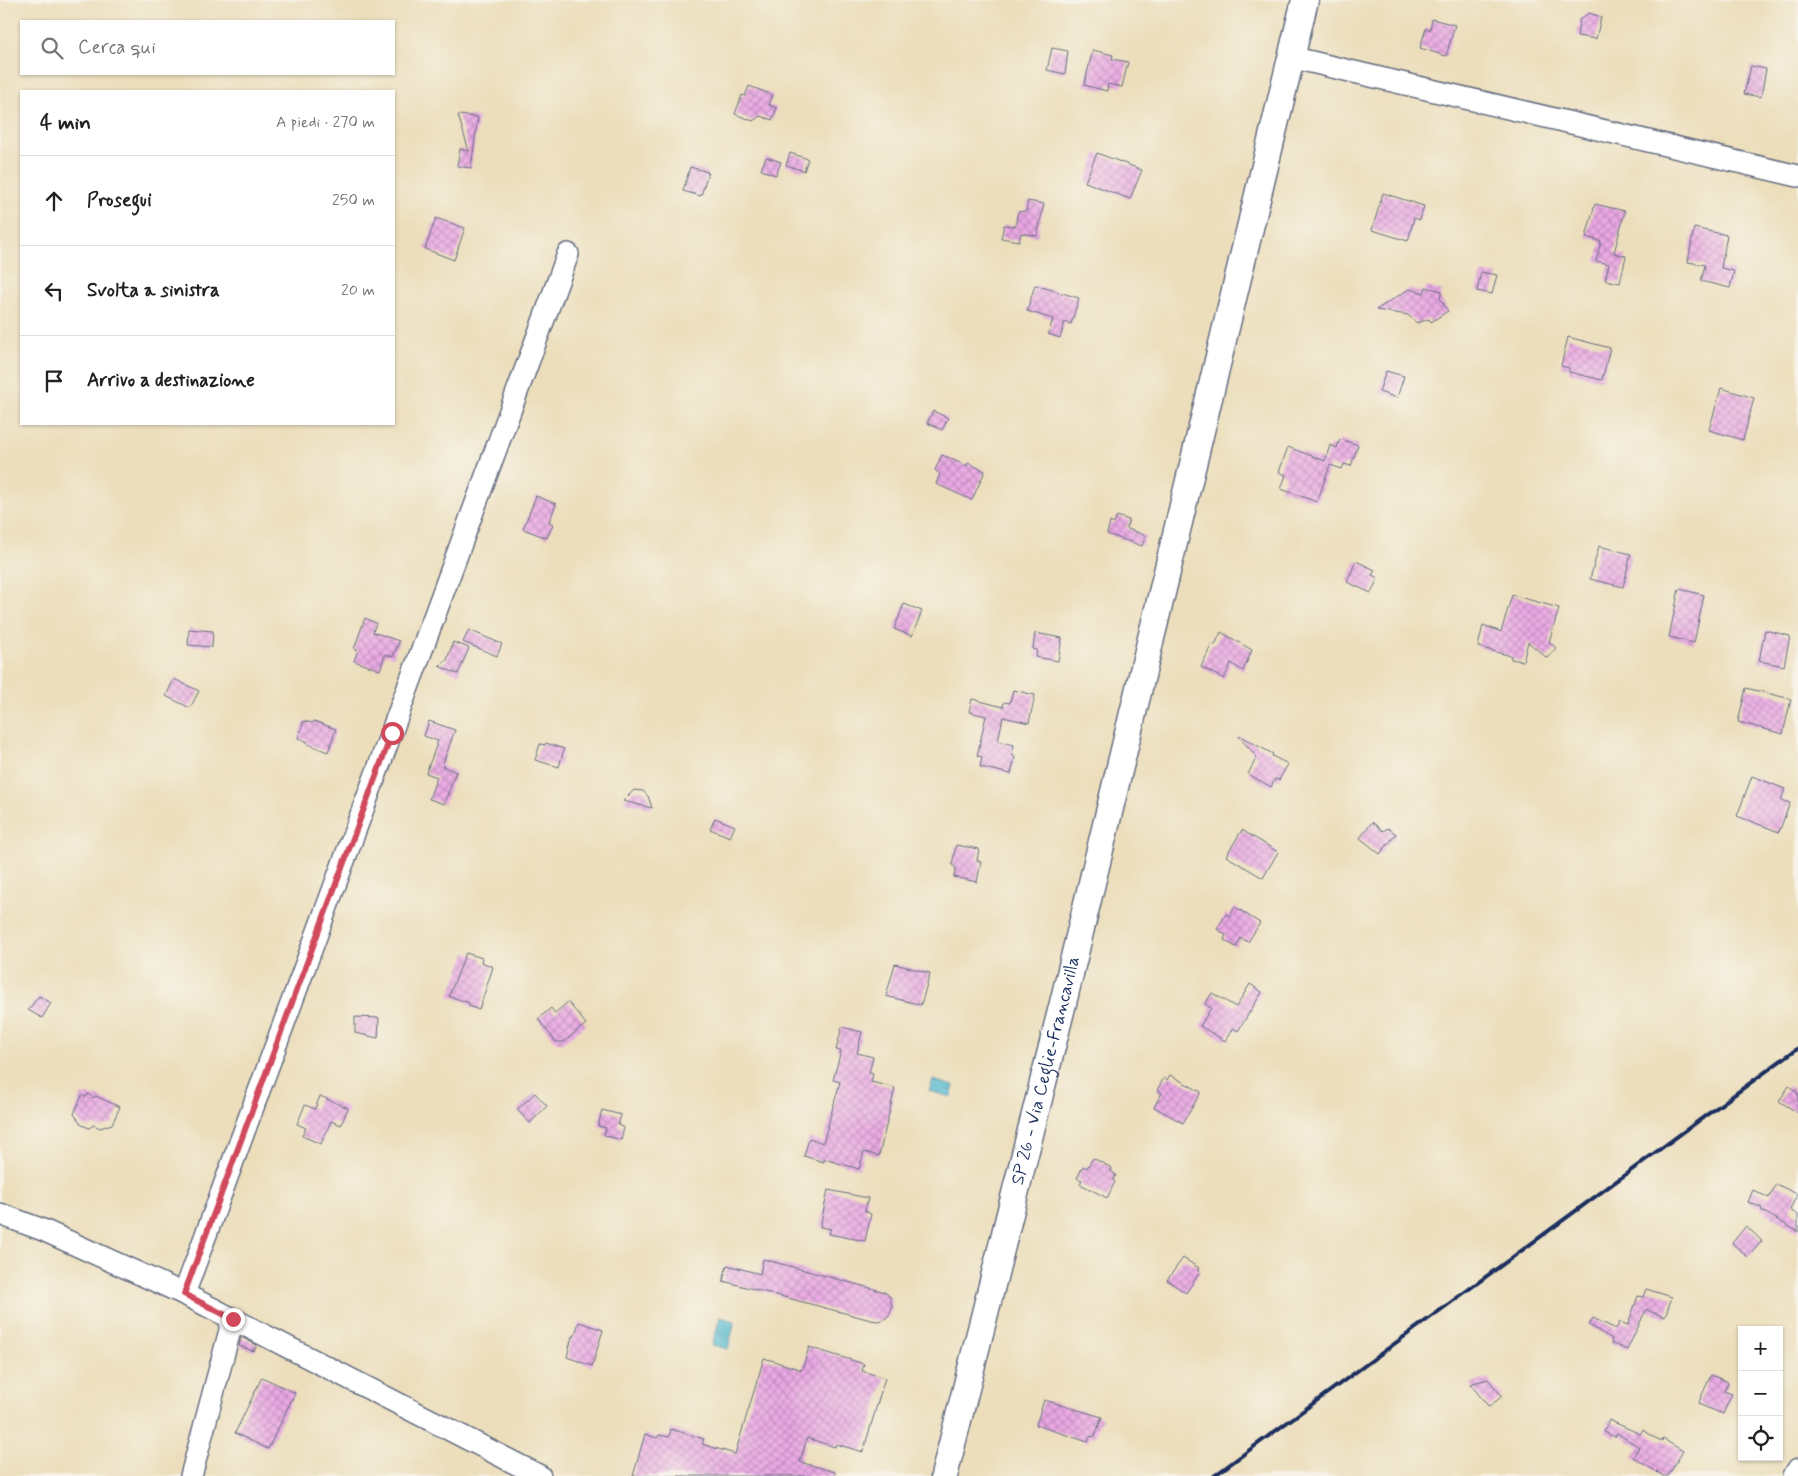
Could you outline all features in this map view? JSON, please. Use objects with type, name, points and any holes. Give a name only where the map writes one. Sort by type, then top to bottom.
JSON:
[{"type":"main road","name":"SP 26 - Via Ceglie-Francavilla","points":[[944,1476],[1058,1022],[1305,0]]},
{"type":"street","points":[[1290,57],[1798,176]]},
{"type":"street","points":[[184,1294],[568,254]]},
{"type":"street","points":[[0,1214],[43,1230],[184,1294],[540,1476]]},
{"type":"street","points":[[191,1476],[233,1319]]},
{"type":"street","points":[[1794,1476],[1798,1469]]},
{"type":"water","points":[[933,1080],[954,1086],[951,1097],[929,1091]]},
{"type":"water","points":[[720,1317],[735,1321],[728,1349],[712,1345]]},
{"type":"building","points":[[1589,13],[1601,17],[1596,39],[1577,36],[1580,19]]},
{"type":"building","points":[[1432,19],[1455,25],[1446,56],[1420,48],[1426,28],[1430,30]]},
{"type":"building","points":[[1052,48],[1068,51],[1065,74],[1047,70]]},
{"type":"building","points":[[1093,50],[1113,55],[1112,59],[1128,62],[1122,87],[1108,84],[1107,91],[1084,85]]},
{"type":"building","points":[[1751,66],[1766,69],[1761,97],[1744,94]]},
{"type":"building","points":[[749,86],[773,95],[769,105],[777,108],[772,120],[760,116],[753,121],[735,114],[742,95],[745,96]]},
{"type":"building","points":[[458,115],[478,117],[471,168],[457,166],[460,149],[469,151]]},
{"type":"building","points":[[790,153],[808,159],[804,171],[786,165]]},
{"type":"building","points":[[1097,153],[1142,170],[1130,199],[1085,182]]},
{"type":"building","points":[[766,157],[781,162],[776,175],[761,170]]},
{"type":"building","points":[[690,167],[708,172],[701,196],[683,191]]},
{"type":"building","points":[[1383,193],[1424,206],[1420,220],[1414,218],[1408,241],[1372,230]]},
{"type":"building","points":[[1028,201],[1044,204],[1037,236],[1021,233],[1019,241],[1001,238],[1004,225],[1015,226],[1018,212],[1026,211]]},
{"type":"building","points":[[1595,204],[1625,211],[1614,253],[1626,256],[1620,283],[1605,280],[1609,264],[1596,261],[1601,241],[1586,237]]},
{"type":"building","points":[[436,218],[465,228],[454,260],[425,249]]},
{"type":"building","points":[[1694,228],[1727,235],[1721,268],[1734,271],[1730,288],[1701,281],[1705,265],[1688,262]]},
{"type":"building","points":[[1481,272],[1497,275],[1492,294],[1477,291]]},
{"type":"building","points":[[1035,285],[1079,298],[1071,324],[1065,322],[1060,338],[1048,334],[1053,319],[1027,311]]},
{"type":"building","points":[[1426,287],[1442,291],[1440,298],[1448,311],[1431,322],[1429,319],[1417,323],[1408,315],[1376,310],[1409,289],[1424,293]]},
{"type":"building","points":[[1568,337],[1610,348],[1602,380],[1569,372],[1569,368],[1561,366]]},
{"type":"building","points":[[1386,371],[1404,376],[1397,398],[1379,392]]},
{"type":"building","points":[[1721,388],[1754,398],[1743,440],[1709,430]]},
{"type":"building","points":[[933,411],[948,418],[942,430],[927,423]]},
{"type":"building","points":[[1340,439],[1358,445],[1351,466],[1344,464],[1342,469],[1330,465],[1317,502],[1281,489],[1286,475],[1279,472],[1288,447],[1325,461],[1330,445],[1337,448]]},
{"type":"building","points":[[942,455],[967,466],[968,463],[985,471],[972,500],[936,484],[940,474],[935,470]]},
{"type":"building","points":[[536,496],[556,504],[549,522],[553,524],[547,538],[523,529]]},
{"type":"building","points":[[1117,516],[1129,520],[1126,528],[1146,536],[1142,546],[1107,534],[1110,522],[1114,524]]},
{"type":"building","points":[[1599,546],[1631,554],[1623,587],[1590,579]]},
{"type":"building","points":[[1356,561],[1375,570],[1372,575],[1378,578],[1371,593],[1347,582]]},
{"type":"building","points":[[1679,589],[1704,595],[1694,643],[1669,637]]},
{"type":"building","points":[[1512,595],[1559,608],[1549,642],[1556,648],[1547,658],[1528,642],[1523,661],[1511,659],[1511,656],[1478,647],[1483,625],[1501,632]]},
{"type":"building","points":[[904,604],[922,611],[912,636],[894,629]]},
{"type":"building","points":[[365,618],[376,623],[373,632],[399,641],[393,657],[385,654],[380,670],[354,661],[358,650],[354,649]]},
{"type":"building","points":[[189,629],[213,631],[212,647],[188,645]]},
{"type":"building","points":[[469,630],[502,644],[497,656],[463,642]]},
{"type":"building","points":[[1765,630],[1790,636],[1784,666],[1759,661]]},
{"type":"building","points":[[1221,632],[1252,650],[1243,671],[1231,663],[1224,679],[1201,667],[1212,644],[1215,645]]},
{"type":"building","points":[[1035,633],[1062,638],[1058,661],[1036,657],[1037,650],[1033,649]]},
{"type":"building","points":[[453,642],[469,648],[458,674],[439,666],[447,660]]},
{"type":"building","points":[[174,679],[199,691],[190,708],[166,696]]},
{"type":"building","points":[[1746,688],[1791,699],[1783,734],[1738,722]]},
{"type":"building","points":[[1013,690],[1035,695],[1029,723],[1003,717],[998,741],[1014,745],[1012,755],[1015,757],[1011,774],[980,767],[982,757],[977,756],[986,716],[969,712],[972,699],[1003,707],[1004,702],[1010,703]]},
{"type":"building","points":[[304,721],[312,723],[314,721],[336,729],[328,752],[307,744],[308,742],[298,738]]},
{"type":"building","points":[[429,721],[455,730],[442,766],[456,772],[444,804],[429,799],[437,777],[426,773],[438,741],[424,736]]},
{"type":"building","points":[[1240,736],[1288,764],[1279,780],[1275,779],[1271,787],[1248,774],[1257,757]]},
{"type":"building","points":[[546,743],[564,749],[559,767],[535,760],[540,744],[545,745]]},
{"type":"building","points":[[1752,776],[1785,789],[1781,800],[1790,803],[1779,832],[1737,816]]},
{"type":"building","points":[[634,790],[643,791],[648,796],[652,808],[623,801]]},
{"type":"building","points":[[715,818],[735,826],[730,837],[710,829]]},
{"type":"building","points":[[1372,822],[1383,831],[1388,828],[1396,834],[1380,854],[1360,838]]},
{"type":"building","points":[[1242,830],[1278,852],[1263,878],[1226,856]]},
{"type":"building","points":[[956,845],[979,849],[977,860],[981,862],[977,882],[954,877],[956,868],[952,865]]},
{"type":"building","points":[[1235,907],[1260,923],[1248,942],[1241,938],[1236,947],[1224,940],[1226,935],[1217,929],[1226,914],[1229,916]]},
{"type":"building","points":[[466,953],[482,958],[481,962],[493,967],[479,1010],[469,1006],[469,1003],[449,996]]},
{"type":"building","points":[[895,964],[930,973],[921,1005],[886,996]]},
{"type":"building","points":[[1250,984],[1262,992],[1238,1031],[1233,1028],[1225,1041],[1200,1026],[1211,1008],[1205,1004],[1212,993],[1236,1007]]},
{"type":"building","points":[[39,996],[51,1003],[42,1018],[28,1010]]},
{"type":"building","points":[[568,1002],[586,1024],[564,1042],[556,1042],[538,1019],[551,1008],[555,1013]]},
{"type":"building","points":[[355,1017],[379,1018],[378,1038],[355,1033]]},
{"type":"building","points":[[842,1027],[862,1032],[857,1053],[873,1057],[869,1073],[873,1074],[871,1082],[895,1088],[879,1156],[864,1152],[859,1169],[824,1159],[824,1162],[804,1156],[809,1138],[823,1143],[840,1082],[833,1080],[841,1051],[836,1050]]},
{"type":"building","points":[[1170,1075],[1201,1092],[1183,1123],[1154,1107],[1162,1093],[1157,1090],[1164,1078],[1167,1080]]},
{"type":"building","points":[[1789,1086],[1798,1093],[1798,1113],[1779,1101]]},
{"type":"building","points":[[535,1093],[547,1106],[530,1123],[517,1110]]},
{"type":"building","points":[[88,1094],[120,1107],[112,1124],[100,1128],[94,1125],[89,1128],[82,1125],[74,1114],[82,1095],[86,1097]]},
{"type":"building","points":[[320,1096],[348,1108],[341,1125],[331,1121],[321,1144],[302,1136],[306,1128],[297,1124],[305,1105],[315,1109]]},
{"type":"building","points":[[602,1110],[621,1115],[618,1125],[624,1128],[621,1140],[604,1135],[606,1128],[598,1126]]},
{"type":"building","points":[[1093,1158],[1112,1168],[1111,1171],[1116,1175],[1113,1180],[1115,1182],[1107,1198],[1080,1184],[1082,1180],[1077,1178],[1083,1166],[1087,1168]]},
{"type":"building","points":[[1776,1184],[1797,1194],[1790,1210],[1798,1215],[1798,1232],[1761,1210],[1762,1208],[1748,1202],[1753,1190],[1769,1198]]},
{"type":"building","points":[[828,1190],[868,1198],[865,1211],[871,1214],[865,1241],[829,1234],[831,1229],[820,1227]]},
{"type":"building","points":[[1746,1226],[1762,1241],[1748,1257],[1732,1243]]},
{"type":"building","points":[[1183,1258],[1199,1268],[1197,1270],[1200,1272],[1186,1293],[1167,1280]]},
{"type":"building","points":[[763,1259],[885,1292],[890,1297],[892,1307],[890,1314],[885,1319],[871,1320],[723,1281],[727,1265],[760,1274]]},
{"type":"building","points":[[1646,1289],[1672,1297],[1665,1317],[1646,1310],[1627,1350],[1611,1343],[1612,1339],[1589,1325],[1593,1318],[1616,1329],[1620,1322],[1628,1325],[1638,1296],[1643,1297]]},
{"type":"building","points":[[579,1322],[603,1330],[592,1366],[567,1357],[572,1336],[574,1337]]},
{"type":"building","points":[[241,1337],[257,1345],[254,1351],[239,1346]]},
{"type":"building","points":[[809,1347],[864,1364],[862,1371],[885,1378],[863,1452],[836,1444],[835,1447],[807,1438],[800,1462],[835,1472],[835,1476],[633,1476],[645,1434],[657,1438],[659,1435],[669,1437],[671,1429],[704,1439],[702,1444],[735,1454],[764,1358],[802,1370]]},
{"type":"building","points":[[1711,1375],[1728,1382],[1724,1391],[1732,1394],[1723,1414],[1698,1404]]},
{"type":"building","points":[[262,1377],[295,1393],[268,1449],[235,1433]]},
{"type":"building","points":[[1488,1379],[1502,1396],[1489,1407],[1470,1384]]},
{"type":"building","points":[[1044,1400],[1102,1417],[1095,1436],[1090,1437],[1088,1442],[1036,1425]]},
{"type":"building","points":[[1609,1420],[1640,1434],[1643,1430],[1662,1442],[1663,1439],[1683,1451],[1668,1476],[1663,1476],[1633,1457],[1639,1447],[1617,1433],[1615,1437],[1604,1432]]},
{"type":"railway","points":[[1214,1476],[1798,1048]]},
{"type":"route","points":[[233,1319],[184,1294],[392,733]]}]
